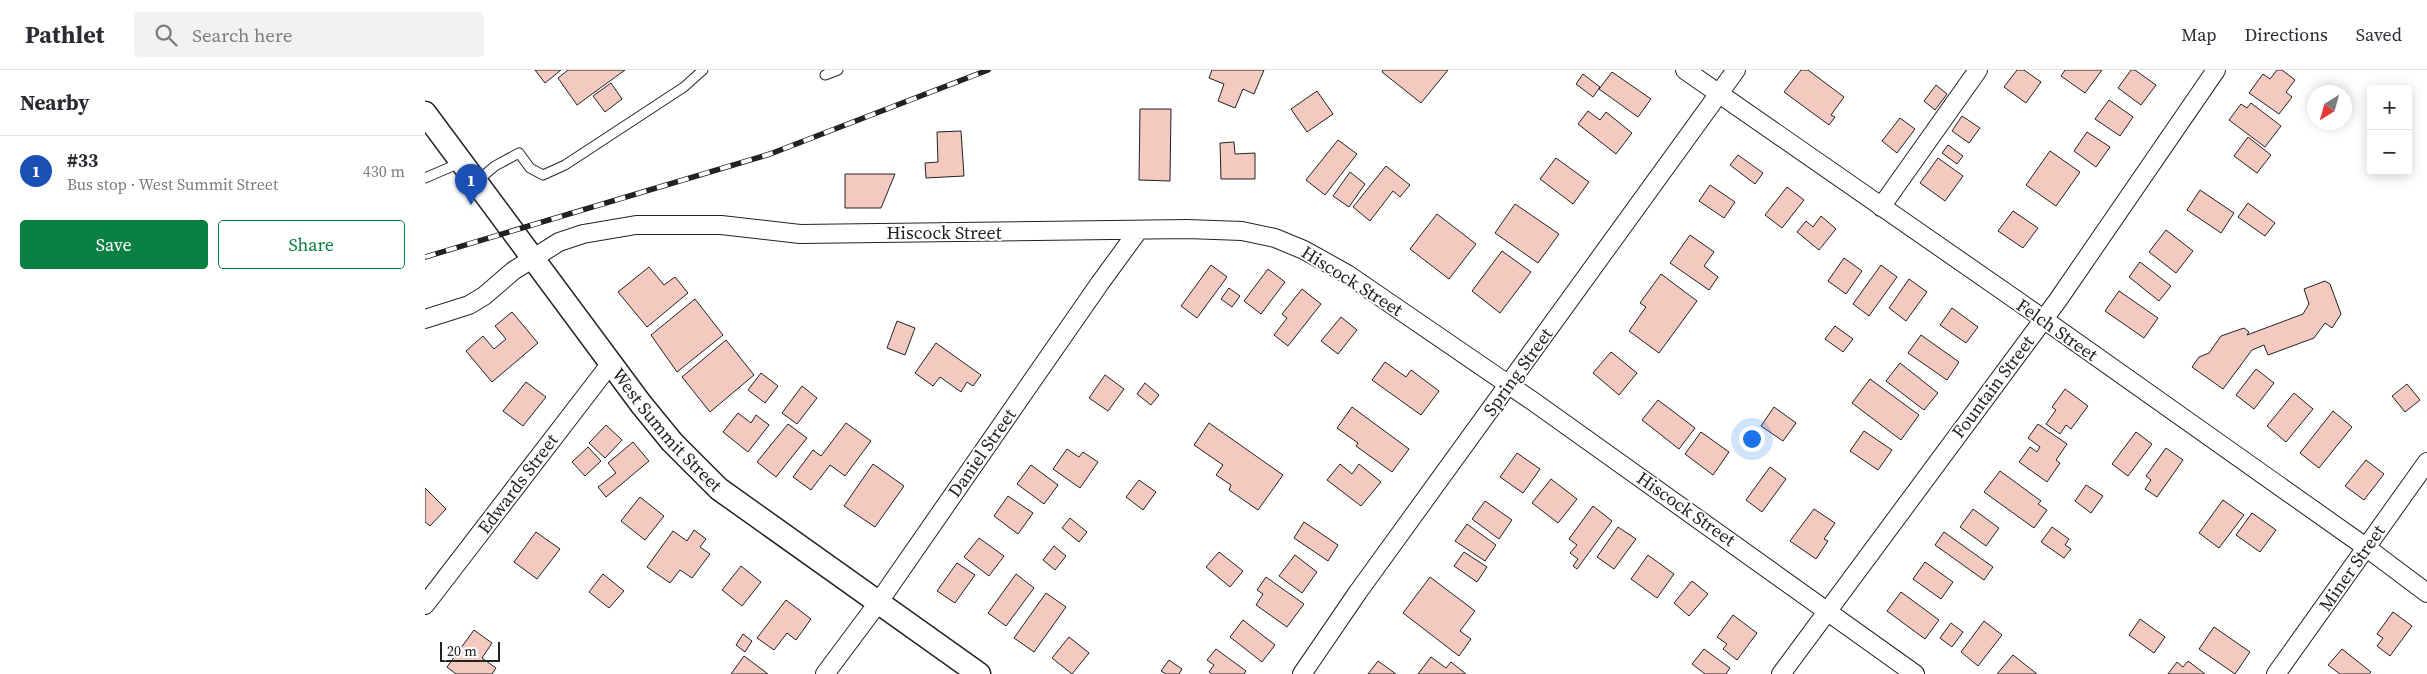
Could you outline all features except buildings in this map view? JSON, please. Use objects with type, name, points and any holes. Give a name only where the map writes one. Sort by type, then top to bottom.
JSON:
[{"type":"street","name":"Felch Street","points":[[1685,70],[2367,548],[2427,593]]},
{"type":"street","name":"Spring Street","points":[[1302,674],[1358,592],[1736,70]]},
{"type":"street","points":[[1881,208],[1978,70]]},
{"type":"street","name":"Fountain Street","points":[[1781,674],[2043,320],[2216,70]]},
{"type":"street","name":"West Summit Street","points":[[425,113],[672,442],[719,489],[979,674]]},
{"type":"street","name":"Hiscock Street","points":[[425,320],[469,305],[533,258],[559,242],[636,225],[721,225],[800,234],[1187,229],[1242,231],[1275,238],[1305,250],[1347,274],[1509,384],[1915,674]]},
{"type":"street","name":"Daniel Street","points":[[825,674],[878,603],[1138,231]]},
{"type":"street","name":"Edwards Street","points":[[425,605],[611,363]]},
{"type":"street","name":"Miner Street","points":[[2276,674],[2427,462]]},
{"type":"lane","points":[[477,181],[495,166],[519,153],[530,168],[543,175],[565,165],[684,87],[703,70]]},
{"type":"lane","points":[[825,75],[838,70]]},
{"type":"lane","points":[[425,178],[462,162]]},
{"type":"railway","points":[[425,257],[770,154],[988,70]]},
{"type":"place","name":"#33","points":[[471,205]]}]
